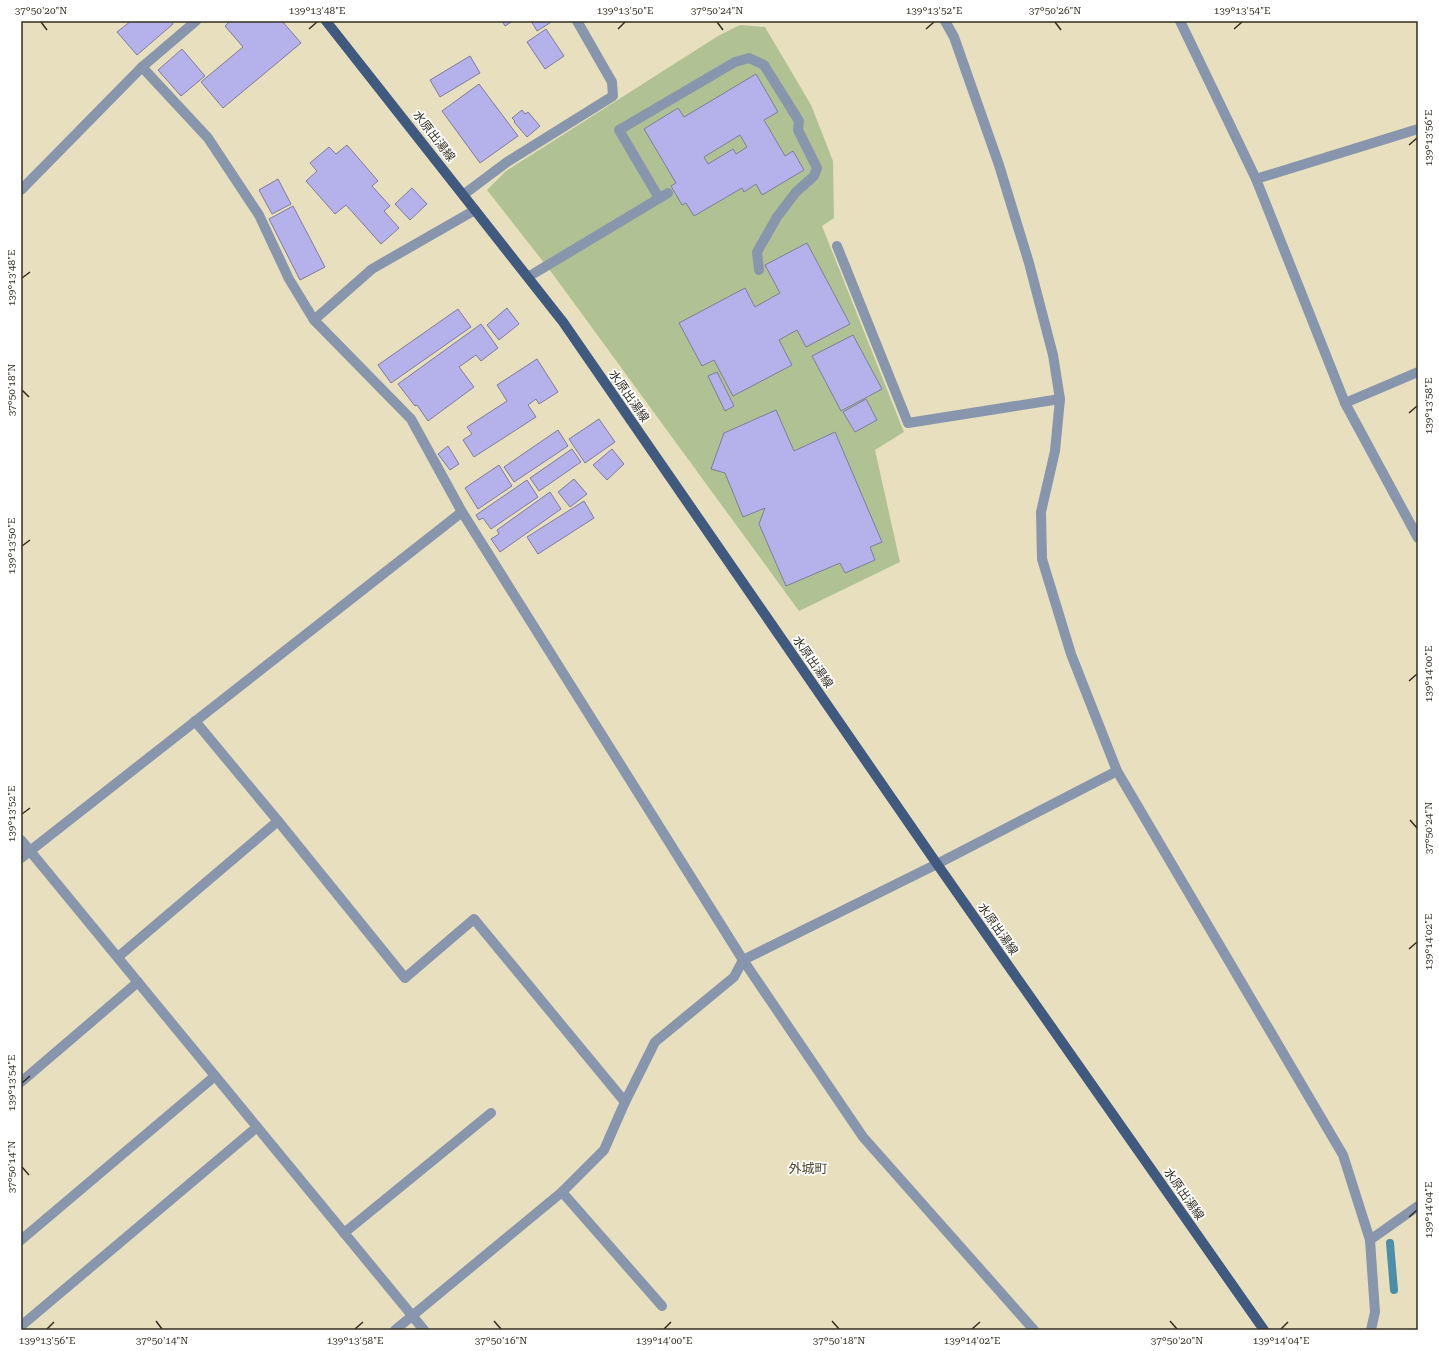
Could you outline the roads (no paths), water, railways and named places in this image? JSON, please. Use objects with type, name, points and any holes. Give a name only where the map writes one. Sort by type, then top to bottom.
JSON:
[{"type":"main road","name":"水原出湯線","points":[[326,21],[563,322],[937,864],[1264,1330]]},
{"type":"street","points":[[21,190],[142,68],[196,21]]},
{"type":"street","points":[[463,195],[507,162],[613,96],[612,82],[577,21]]},
{"type":"street","points":[[945,21],[954,37],[999,165],[1029,263],[1051,348],[1060,400],[1055,451],[1041,512],[1042,558],[1071,654],[1117,771],[1343,1155],[1370,1240],[1375,1312],[1372,1330]]},
{"type":"street","points":[[1180,21],[1256,179],[1345,403],[1418,538]]},
{"type":"street","points":[[659,198],[619,130],[735,62],[749,58],[764,65],[799,121],[798,130],[817,168],[814,176],[796,192],[776,217],[757,252],[759,270]]},
{"type":"street","points":[[142,68],[208,138],[259,215],[289,279],[314,320],[411,419],[462,512],[743,960],[864,1137],[1034,1330]]},
{"type":"street","points":[[1256,179],[1418,129]]},
{"type":"street","points":[[528,277],[668,193]]},
{"type":"street","points":[[314,320],[372,268],[475,210]]},
{"type":"street","points":[[837,246],[908,423],[1060,400]]},
{"type":"street","points":[[1345,403],[1418,372]]},
{"type":"street","points":[[21,858],[462,512]]},
{"type":"street","points":[[196,721],[405,978],[474,919],[625,1102]]},
{"type":"street","points":[[395,1330],[562,1192],[604,1150],[625,1102],[655,1042],[734,977],[743,960],[937,864],[1117,771]]},
{"type":"street","points":[[118,957],[278,821]]},
{"type":"street","points":[[21,840],[424,1330]]},
{"type":"street","points":[[21,1082],[138,982]]},
{"type":"street","points":[[21,1240],[215,1076]]},
{"type":"street","points":[[344,1233],[491,1113]]},
{"type":"street","points":[[21,1326],[257,1127]]},
{"type":"street","points":[[562,1192],[662,1306]]},
{"type":"street","points":[[1370,1240],[1418,1206]]},
{"type":"waterway","points":[[1390,1243],[1394,1290]]},
{"type":"district","name":"外城町","points":[[808,1168]]}]
